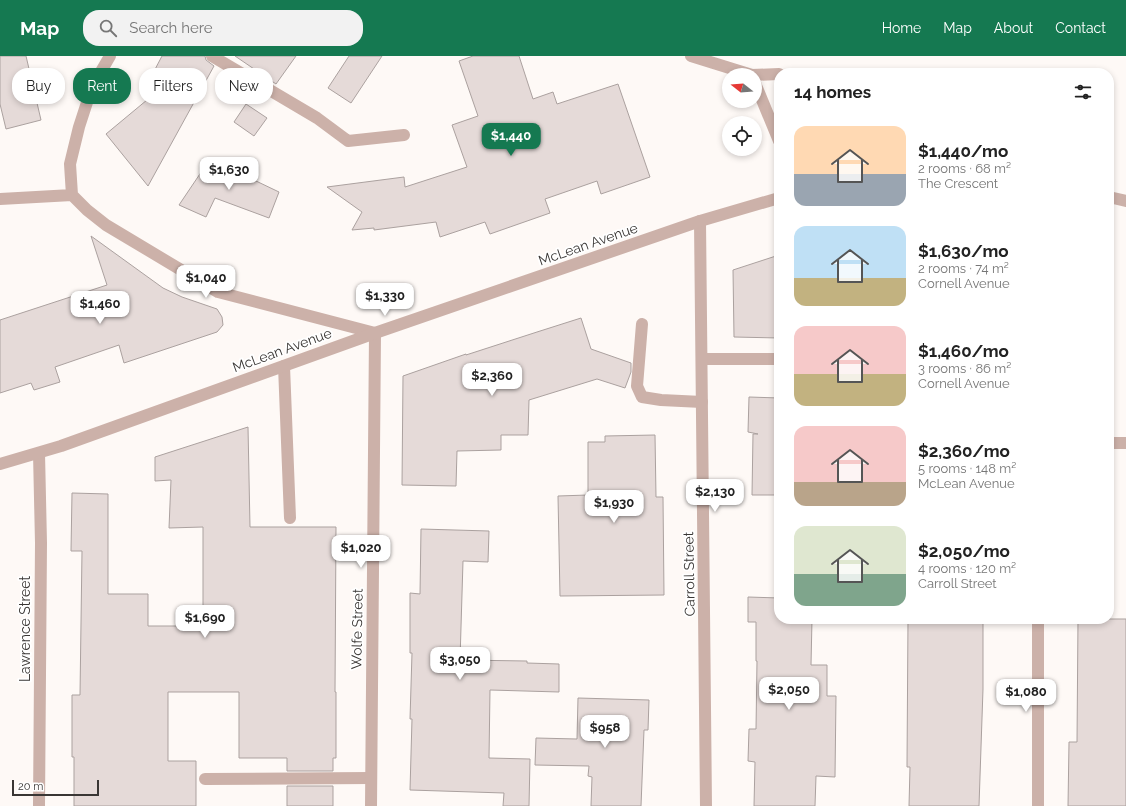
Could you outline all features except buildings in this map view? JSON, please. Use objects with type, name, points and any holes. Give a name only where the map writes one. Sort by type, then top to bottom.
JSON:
[{"type":"street","points":[[110,56],[92,87],[79,127],[70,164],[72,195],[87,210],[106,225],[218,292],[375,333]]},
{"type":"street","points":[[212,56],[317,118],[348,140],[404,135]]},
{"type":"street","points":[[691,56],[730,68]]},
{"type":"street","points":[[762,75],[774,74]]},
{"type":"street","points":[[762,100],[774,129]]},
{"type":"street","points":[[0,199],[72,195]]},
{"type":"street","points":[[1114,198],[1126,201]]},
{"type":"street","name":"McLean Avenue","points":[[0,464],[39,453],[375,333],[700,221],[774,199]]},
{"type":"street","name":"Carroll Street","points":[[700,221],[706,806]]},
{"type":"street","points":[[642,324],[637,386],[642,397],[661,400],[702,402]]},
{"type":"street","name":"Wolfe Street","points":[[371,806],[375,333]]},
{"type":"street","points":[[702,358],[774,359]]},
{"type":"street","points":[[284,366],[290,518]]},
{"type":"street","points":[[1114,443],[1126,443]]},
{"type":"street","name":"Lawrence Street","points":[[39,453],[41,551],[39,806]]},
{"type":"street","points":[[1038,624],[1038,806]]},
{"type":"street","points":[[204,779],[371,778]]}]
